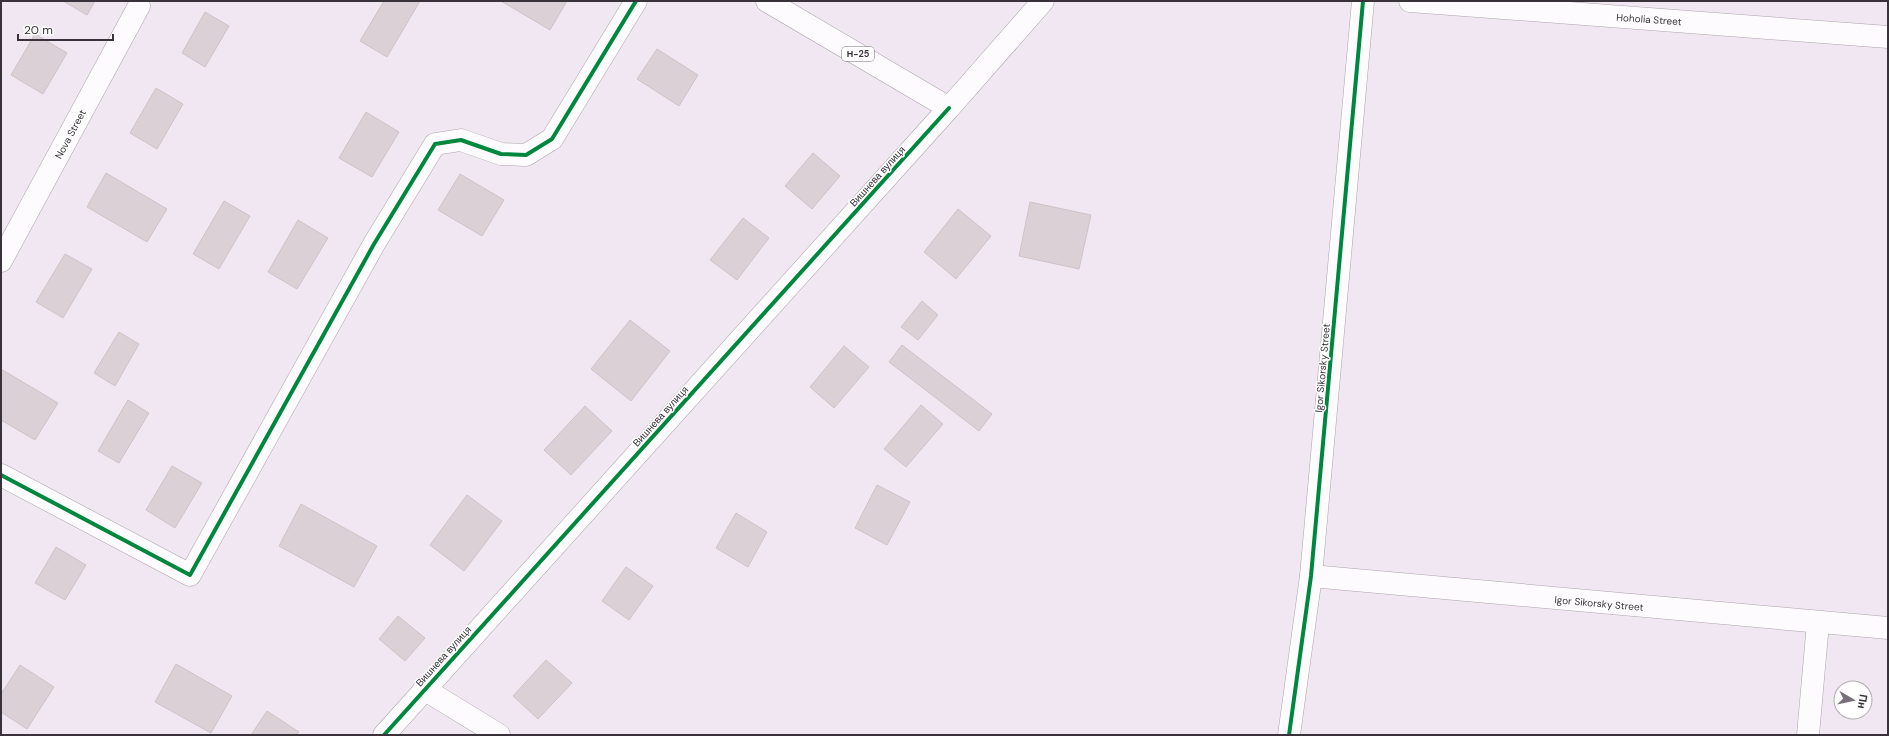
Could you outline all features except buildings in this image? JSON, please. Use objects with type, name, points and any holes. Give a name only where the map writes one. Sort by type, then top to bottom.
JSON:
[{"type":"street","points":[[1,475],[190,576],[374,244],[435,144],[461,140],[501,154],[526,155],[552,139],[636,1]]},
{"type":"street","name":"Н-25","points":[[767,1],[949,108]]},
{"type":"street","name":"Вишнева вулиця","points":[[384,735],[949,108],[1043,1]]},
{"type":"street","name":"Igor Sikorsky Street","points":[[1289,735],[1310,576],[1363,1]]},
{"type":"street","name":"Hoholia Street","points":[[1410,1],[1888,37]]},
{"type":"street","name":"Nova Street","points":[[1,261],[139,6]]},
{"type":"street","name":"Igor Sikorsky Street","points":[[1310,576],[1818,623],[1888,628]]},
{"type":"street","points":[[1808,735],[1818,623]]},
{"type":"street","points":[[424,689],[499,735]]},
{"type":"cycle path","points":[[1,475],[190,575],[374,244],[435,144],[461,140],[501,154],[526,155],[552,139],[636,1]]},
{"type":"cycle path","points":[[1289,735],[1311,576],[1363,1]]},
{"type":"cycle path","points":[[384,735],[949,108]]}]
